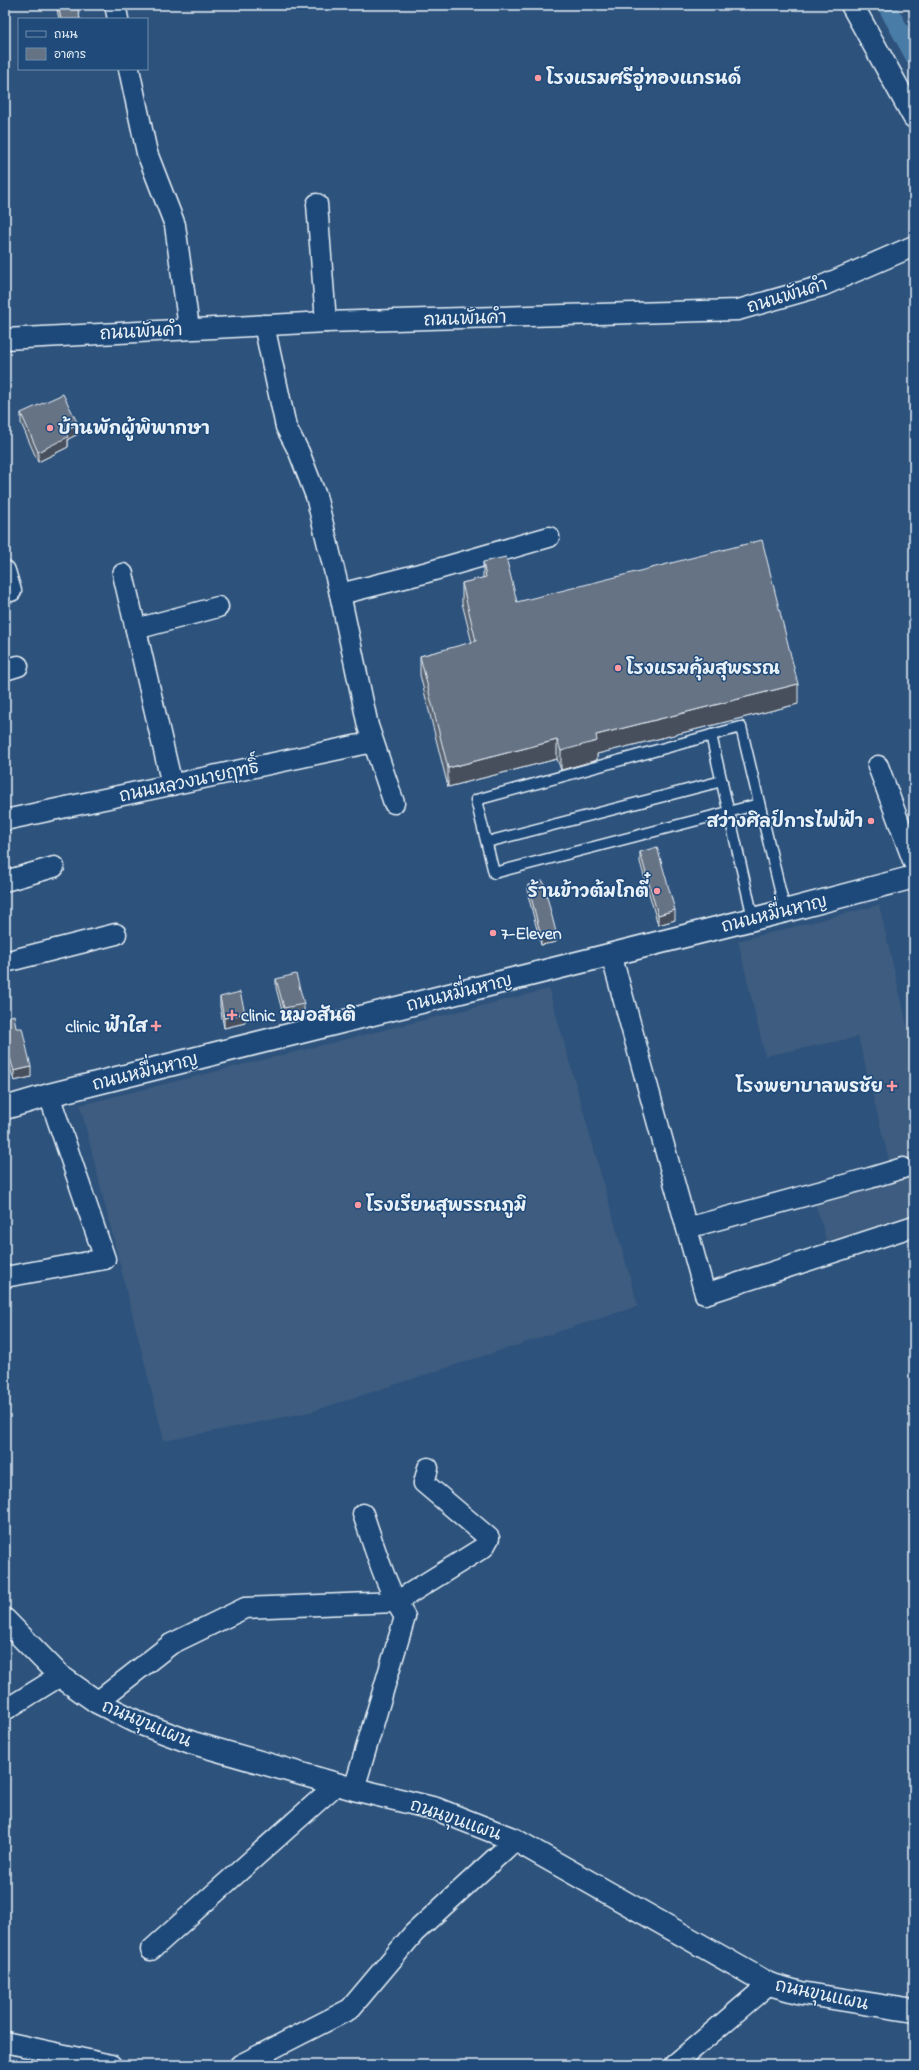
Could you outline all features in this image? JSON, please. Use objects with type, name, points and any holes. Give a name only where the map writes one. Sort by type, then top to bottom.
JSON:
[{"type":"street","points":[[115,5],[118,18]]},
{"type":"street","points":[[852,5],[914,117]]},
{"type":"street","points":[[129,70],[147,153],[175,225],[189,328]]},
{"type":"street","points":[[317,204],[326,322]]},
{"type":"street","name":"ถนนพันคำ","points":[[5,339],[189,328],[326,322],[738,310],[822,286],[914,246]]},
{"type":"street","points":[[264,325],[286,427],[299,452],[316,496],[340,594],[368,726],[394,803]]},
{"type":"street","points":[[340,594],[432,571],[549,537]]},
{"type":"street","points":[[5,571],[11,591]]},
{"type":"street","points":[[123,574],[172,785]]},
{"type":"street","points":[[136,629],[218,607]]},
{"type":"street","name":"ถนนหลวงนายฤทธิ์","points":[[5,820],[374,742]]},
{"type":"street","points":[[878,766],[914,863]]},
{"type":"street","points":[[5,881],[54,866]]},
{"type":"street","name":"ถนนหมื่นหาญ","points":[[5,1108],[49,1095],[785,911],[914,877]]},
{"type":"street","points":[[5,962],[116,934]]},
{"type":"street","points":[[611,954],[705,1294],[914,1226]]},
{"type":"street","points":[[5,1277],[105,1259],[49,1095]]},
{"type":"street","points":[[687,1228],[903,1168]]},
{"type":"street","points":[[97,1702],[171,1644],[245,1608],[396,1602],[484,1547],[489,1538],[424,1483],[428,1468]]},
{"type":"street","points":[[151,1950],[345,1786],[405,1617],[396,1602],[363,1514]]},
{"type":"street","name":"ถนนขุนแผน","points":[[5,1620],[60,1676],[97,1702],[139,1723],[193,1743],[345,1786],[436,1809],[515,1840],[769,1984],[800,1993],[913,2014]]},
{"type":"street","points":[[5,1710],[60,1676]]},
{"type":"street","points":[[240,2065],[350,2009],[414,1933],[515,1840]]},
{"type":"street","points":[[674,2065],[769,1984]]},
{"type":"street","points":[[5,2042],[111,2065]]},
{"type":"lane","points":[[759,804],[494,873],[476,800],[741,727],[785,911]]},
{"type":"lane","points":[[711,735],[753,918]]},
{"type":"lane","points":[[486,842],[722,780]]},
{"type":"shaded area","name":"โรงพยาบาลพรชัย","points":[[879,905],[914,1055],[914,1221],[829,1248],[814,1200],[893,1177],[858,1037],[765,1056],[738,941]]},
{"type":"shaded area","name":"โรงเรียนสุพรรณภูมิ","points":[[549,989],[638,1306],[310,1412],[164,1441],[80,1105]]},
{"type":"building","points":[[58,5],[77,5],[80,18],[61,18]]},
{"type":"building","name":"บ้านพักผู้พิพากษา","points":[[63,394],[78,424],[65,430],[68,437],[38,452],[21,413]]},
{"type":"building","name":"โรงแรมคุ้มสุพรรณ","points":[[762,540],[798,684],[596,735],[597,741],[561,751],[557,740],[448,768],[420,656],[476,641],[462,583],[486,577],[483,562],[506,557],[517,602]]},
{"type":"building","name":"ร้านข้าวต้มโกตี๋","points":[[657,847],[675,910],[658,915],[640,852]]},
{"type":"building","points":[[543,881],[556,932],[541,936],[528,885]]},
{"type":"building","points":[[296,974],[304,1004],[284,1008],[276,979]]},
{"type":"building","points":[[240,992],[245,1013],[224,1018],[220,997]]},
{"type":"building","points":[[14,1015],[16,1028],[22,1028],[31,1067],[14,1071],[5,1042],[5,1018]]},
{"type":"waterway","points":[[886,5],[914,56]]},
{"type":"place","name":"โรงแรมศรีอู่ทองแกรนด์","points":[[538,78]]},
{"type":"place","name":"บ้านพักผู้พิพากษา","points":[[50,428]]},
{"type":"place","name":"โรงแรมคุ้มสุพรรณ","points":[[618,668]]},
{"type":"place","name":"สว่างศิลป์การไฟฟ้า","points":[[871,821]]},
{"type":"place","name":"ร้านข้าวต้มโกตี๋","points":[[657,891]]},
{"type":"place","name":"7-Eleven","points":[[493,933]]},
{"type":"place","name":"clinic หมอสันติ","points":[[232,1015]]},
{"type":"place","name":"clinic ฟ้าใส","points":[[156,1026]]},
{"type":"place","name":"โรงพยาบาลพรชัย","points":[[892,1086]]},
{"type":"place","name":"โรงเรียนสุพรรณภูมิ","points":[[358,1205]]}]
